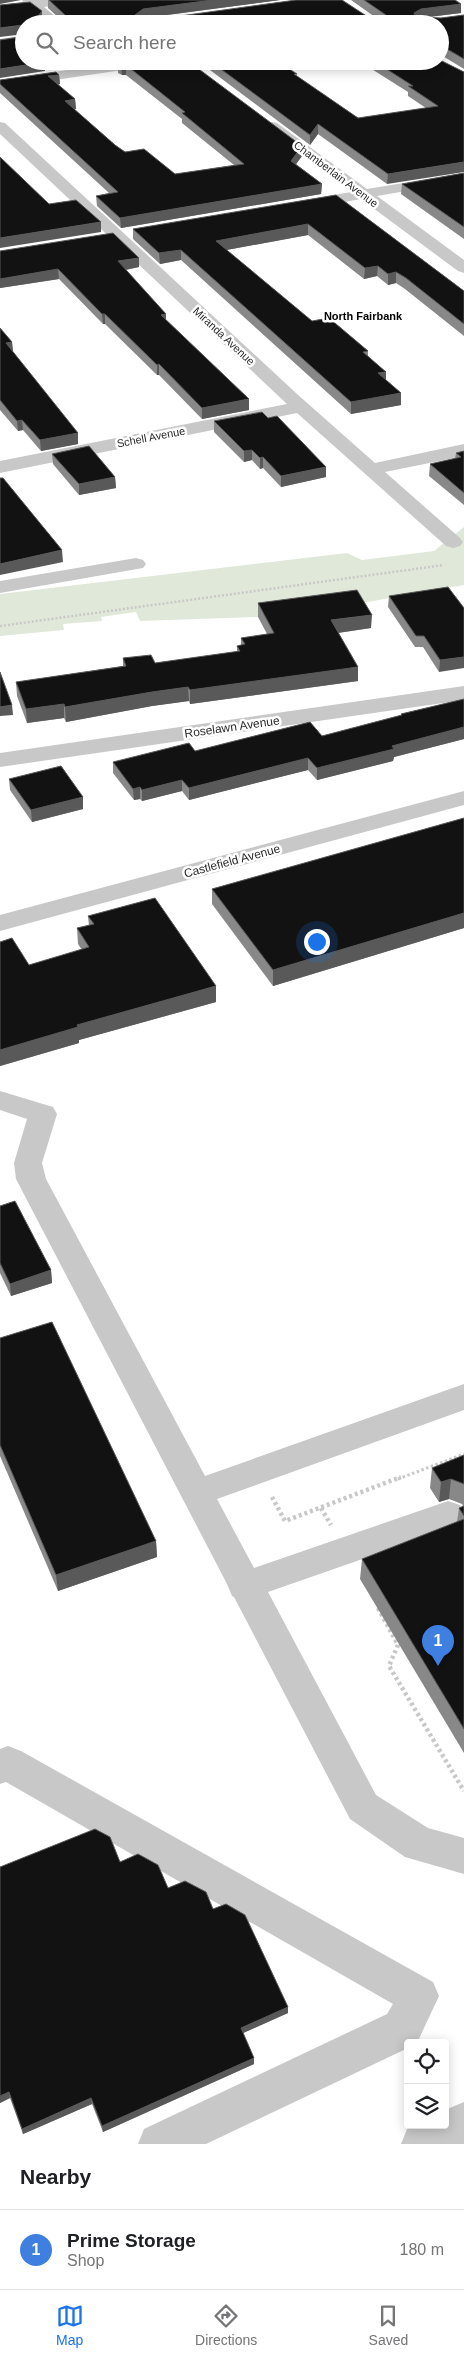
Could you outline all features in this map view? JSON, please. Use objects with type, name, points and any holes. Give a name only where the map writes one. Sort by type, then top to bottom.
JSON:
[{"type":"main road","points":[[0,43],[15,41]]},
{"type":"street","points":[[0,9],[31,2],[66,0]]},
{"type":"street","points":[[31,2],[47,15]]},
{"type":"street","points":[[0,84],[96,70]]},
{"type":"street","name":"Chamberlain Avenue","points":[[263,119],[464,268]]},
{"type":"street","name":"Miranda Avenue","points":[[0,126],[301,407],[453,542]]},
{"type":"street","points":[[286,207],[464,177]]},
{"type":"street","points":[[97,239],[135,232]]},
{"type":"street","name":"Schell Avenue","points":[[0,467],[301,407]]},
{"type":"street","points":[[372,469],[464,450]]},
{"type":"street","points":[[0,587],[136,564]]},
{"type":"street","name":"Roselawn Avenue","points":[[0,760],[464,693]]},
{"type":"street","name":"Castlefield Avenue","points":[[0,923],[464,798]]},
{"type":"street","points":[[0,1100],[43,1114],[28,1162],[31,1179],[244,1586],[363,1808],[419,1844],[464,1856]]},
{"type":"street","points":[[195,1493],[464,1397]]},
{"type":"street","points":[[244,1586],[448,1515]]},
{"type":"street","points":[[2,1763],[418,1996],[402,2029],[159,2144]]},
{"type":"street","points":[[422,2144],[464,2123]]},
{"type":"path","points":[[0,626],[448,564]]},
{"type":"path","points":[[269,1492],[285,1521],[464,1454]]},
{"type":"path","points":[[321,1508],[333,1528]]},
{"type":"path","points":[[374,1602],[398,1645],[389,1666],[464,1792]]},
{"type":"green space","points":[[464,527],[464,585],[356,604],[258,617],[140,621],[136,612],[101,617],[102,621],[63,624],[64,630],[0,636],[0,594],[347,553],[362,560],[434,551]]},
{"type":"building","points":[[49,0],[213,0],[143,9],[135,15],[65,15]]},
{"type":"building","points":[[296,0],[342,0],[365,15],[187,15]]},
{"type":"building","points":[[364,0],[455,0],[461,4],[421,9],[414,13],[414,15],[386,15]]},
{"type":"building","points":[[30,2],[42,11],[39,15],[15,15],[15,26],[0,28],[0,5]]},
{"type":"building","points":[[464,15],[464,59],[449,50],[449,17]]},
{"type":"building","points":[[15,38],[15,67],[0,69],[0,40]]},
{"type":"building","points":[[449,64],[464,72],[464,162],[388,174],[318,124],[310,135],[222,70],[291,70],[358,118],[438,106],[408,86],[413,86],[388,70],[449,70]]},
{"type":"building","points":[[132,70],[200,70],[302,146],[291,161],[322,184],[120,218],[96,196],[118,192],[0,84],[0,80],[56,72],[59,75],[48,76],[75,99],[65,101],[115,145],[125,152],[144,149],[175,174],[244,164],[182,113],[185,112]]},
{"type":"building","points":[[0,157],[49,204],[76,200],[101,222],[0,238]]},
{"type":"building","points":[[464,173],[464,227],[402,184]]},
{"type":"building","points":[[336,195],[464,291],[464,324],[406,278],[396,272],[388,274],[378,266],[365,268],[308,224],[216,241],[312,321],[329,318],[368,351],[363,352],[386,372],[378,373],[401,393],[351,402],[181,250],[159,253],[133,229]]},
{"type":"building","points":[[113,233],[139,258],[118,261],[166,314],[161,315],[249,399],[202,408],[159,364],[157,365],[105,314],[102,314],[58,269],[0,279],[0,251]]},
{"type":"building","points":[[0,328],[12,342],[6,343],[78,433],[40,440],[22,420],[17,421],[0,400]]},
{"type":"building","points":[[262,412],[268,418],[277,416],[326,467],[281,476],[263,457],[260,458],[252,450],[244,451],[214,421]]},
{"type":"building","points":[[89,446],[115,477],[79,484],[52,454]]},
{"type":"building","points":[[464,451],[464,493],[430,464],[461,457],[456,453]]},
{"type":"building","points":[[0,478],[3,478],[62,550],[0,564]]},
{"type":"building","points":[[448,587],[464,608],[464,657],[440,660],[424,636],[416,636],[389,596]]},
{"type":"building","points":[[357,590],[372,615],[331,620],[358,667],[190,690],[188,687],[65,707],[64,704],[26,709],[16,682],[126,666],[123,658],[151,655],[155,663],[240,651],[237,646],[245,644],[241,638],[274,633],[258,603]]},
{"type":"building","points":[[0,672],[12,705],[0,707]]},
{"type":"building","points":[[464,699],[464,727],[392,746],[394,749],[317,768],[308,758],[189,788],[182,780],[142,790],[140,787],[133,789],[113,762],[189,743],[195,751],[310,722],[322,736]]},
{"type":"building","points":[[61,766],[83,797],[31,810],[9,779]]},
{"type":"building","points":[[464,818],[464,913],[273,970],[212,889]]},
{"type":"building","points":[[155,898],[216,986],[77,1025],[78,1027],[0,1050],[0,942],[12,938],[29,965],[89,947],[77,928],[94,924],[88,916]]},
{"type":"building","points":[[15,1201],[51,1270],[10,1284],[0,1263],[0,1206]]},
{"type":"building","points":[[52,1322],[156,1541],[56,1575],[0,1445],[0,1338]]},
{"type":"building","points":[[464,1455],[464,1484],[451,1479],[441,1482],[432,1468]]},
{"type":"building","points":[[464,1506],[464,1516],[459,1508]]},
{"type":"building","points":[[464,1519],[464,1729],[362,1559]]},
{"type":"building","points":[[95,1829],[110,1837],[120,1862],[138,1854],[158,1865],[168,1888],[185,1881],[206,1892],[213,1909],[226,1904],[245,1915],[288,2007],[241,2028],[254,2058],[102,2126],[91,2098],[22,2129],[9,2092],[0,2096],[0,1867]]},
{"type":"place","name":"Prime Storage","points":[[438,1666]]},
{"type":"district","name":"North Fairbank","points":[[363,316]]}]
